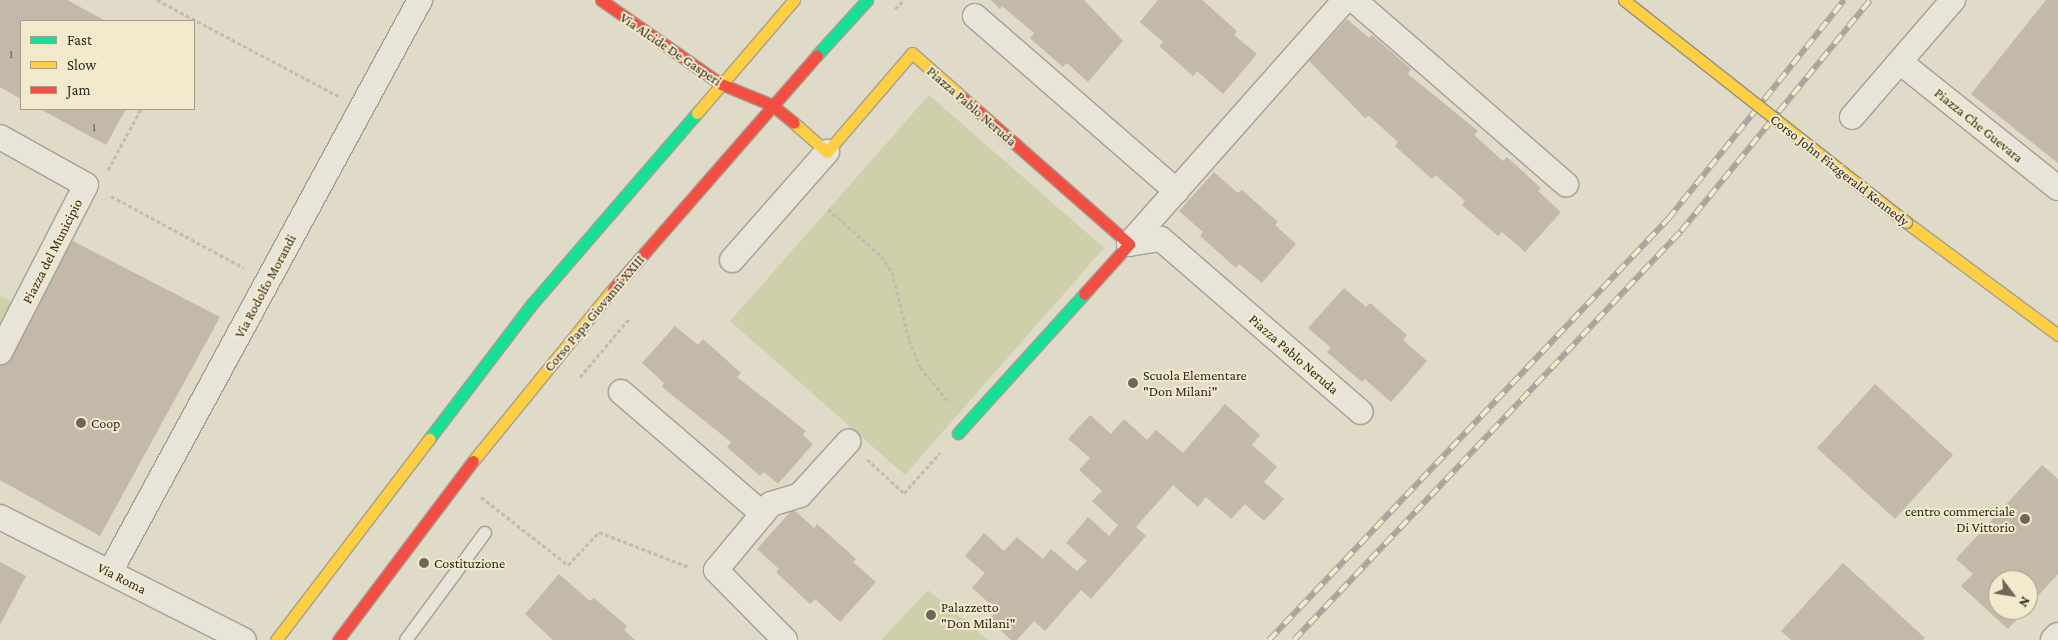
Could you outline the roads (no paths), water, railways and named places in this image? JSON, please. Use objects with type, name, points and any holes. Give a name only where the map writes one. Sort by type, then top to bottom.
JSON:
[{"type":"street","name":"Via Rodolfo Morandi","points":[[110,572],[420,0]]},
{"type":"street","name":"Via Alcide De Gasperi","points":[[601,0],[721,84],[772,105]]},
{"type":"street","points":[[276,640],[532,304],[794,0]]},
{"type":"street","name":"Corso Papa Giovanni XXIII","points":[[338,640],[465,471],[575,333],[772,105],[866,0]]},
{"type":"street","points":[[958,433],[1129,244],[1345,0]]},
{"type":"street","points":[[1354,0],[1566,184]]},
{"type":"street","name":"Corso John Fitzgerald Kennedy","points":[[1624,0],[1906,222],[2058,335]]},
{"type":"street","points":[[1852,117],[1953,0]]},
{"type":"street","points":[[975,16],[1176,191]]},
{"type":"street","name":"Piazza Pablo Neruda","points":[[732,260],[912,53],[1129,244],[1162,240],[1361,412]]},
{"type":"street","name":"Piazza Che Guevara","points":[[1900,62],[2058,188]]},
{"type":"street","points":[[772,105],[827,152]]},
{"type":"street","name":"Piazza del Municipio","points":[[0,137],[92,187],[0,352]]},
{"type":"street","points":[[622,392],[763,514]]},
{"type":"street","points":[[784,640],[716,570],[771,504],[800,495],[848,442]]},
{"type":"street","name":"Via Roma","points":[[0,517],[244,640]]},
{"type":"street","points":[[2053,640],[2058,635]]},
{"type":"lane","points":[[406,640],[486,533]]},
{"type":"railway","points":[[1269,640],[1668,219],[1844,0]]},
{"type":"railway","points":[[1294,640],[1681,231],[1870,0]]},
{"type":"place","name":"Scuola Elementare \"Don Milani\"","points":[[1133,383]]},
{"type":"place","name":"Coop","points":[[81,423]]},
{"type":"place","name":"centro commerciale Di Vittorio","points":[[2025,519]]},
{"type":"place","name":"Costituzione","points":[[424,563]]},
{"type":"place","name":"Palazzetto \"Don Milani\"","points":[[931,615]]}]
